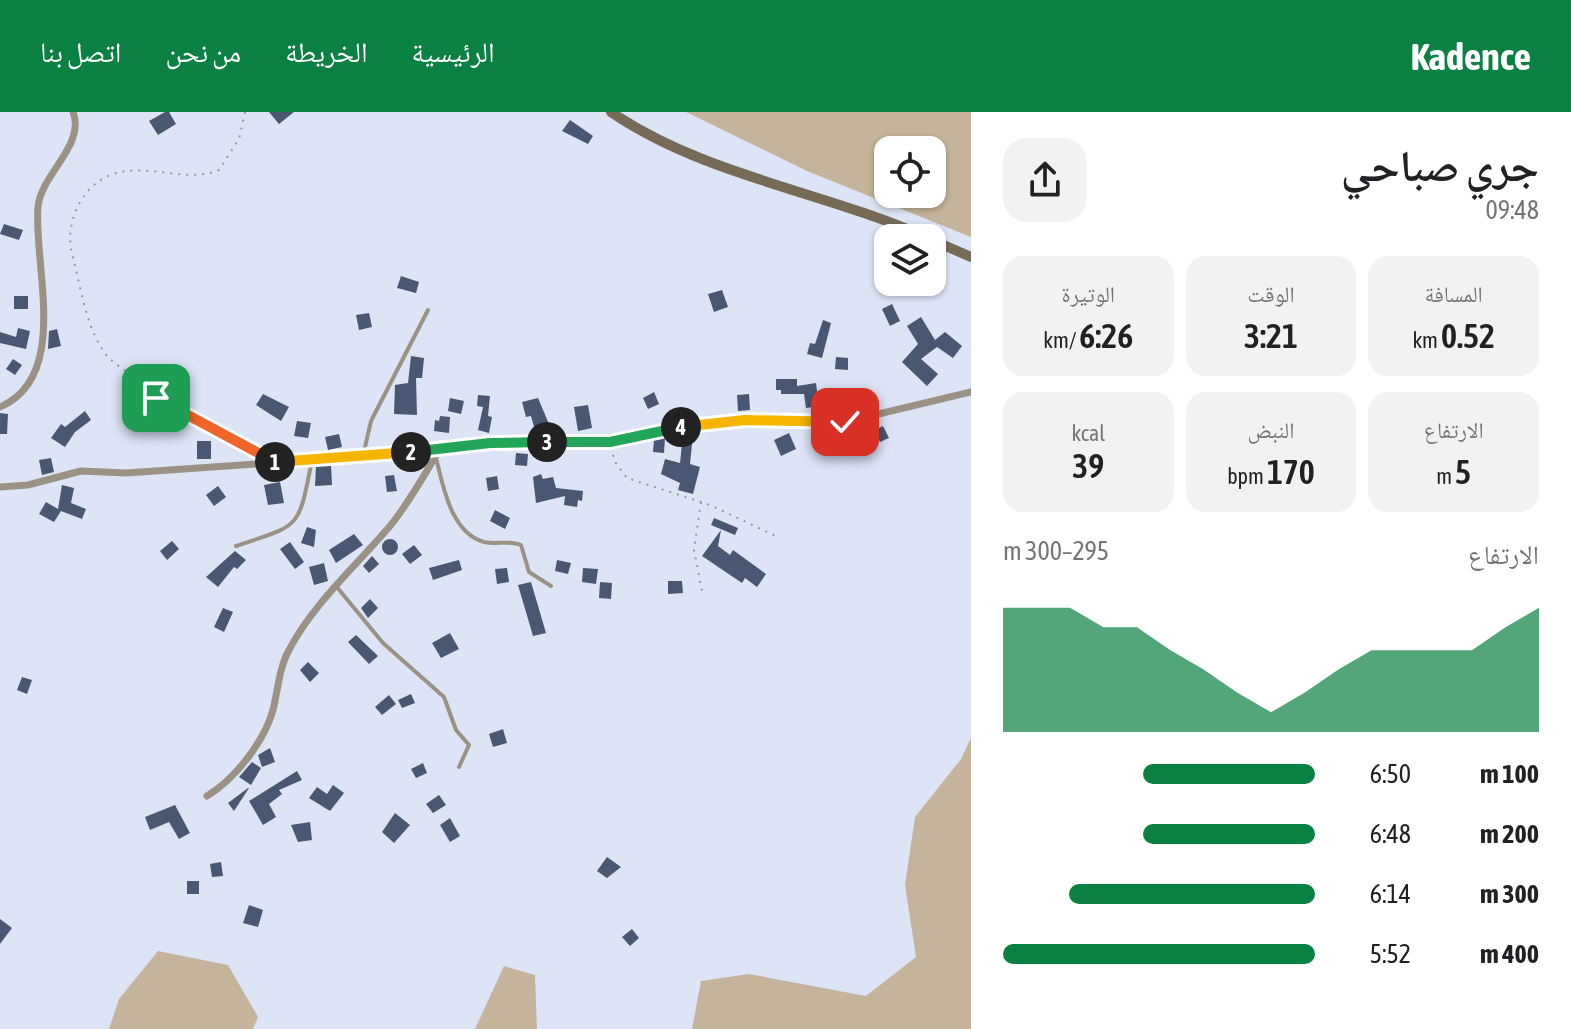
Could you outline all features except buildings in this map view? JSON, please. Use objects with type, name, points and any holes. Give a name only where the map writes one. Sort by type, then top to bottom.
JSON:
[{"type":"street","points":[[0,407],[23,392],[40,349],[44,293],[39,200],[75,133],[73,112]]},
{"type":"street","points":[[611,112],[653,137],[705,160],[887,224]]},
{"type":"street","points":[[946,246],[971,257]]},
{"type":"street","points":[[0,487],[28,485],[81,471],[126,473],[438,452],[517,442],[610,442],[725,421],[845,422],[971,392]]},
{"type":"street","points":[[207,796],[234,773],[264,732],[289,650],[336,586],[393,523],[438,452]]},
{"type":"lane","points":[[363,456],[371,421],[428,310]]},
{"type":"lane","points":[[438,452],[447,497],[467,534],[483,542],[521,545],[529,572],[551,586]]},
{"type":"lane","points":[[236,546],[289,527],[300,511],[312,460]]},
{"type":"lane","points":[[336,586],[383,643],[444,697],[456,730],[469,745],[459,767]]},
{"type":"path","points":[[245,112],[239,139],[219,170],[189,176],[138,169],[106,177],[95,184],[85,193],[73,220],[71,248],[81,297],[106,355],[156,398],[271,463]]},
{"type":"path","points":[[610,442],[615,462],[627,478],[701,502],[780,538]]},
{"type":"path","points":[[701,502],[694,550],[702,591]]},
{"type":"shaded area","points":[[686,112],[971,112],[971,237],[946,227],[946,224],[899,208],[946,208],[946,136],[874,136],[874,198],[807,171]]},
{"type":"shaded area","points":[[971,738],[971,1029],[692,1029],[701,981],[749,974],[866,996],[916,957],[905,885],[915,817],[961,759]]},
{"type":"shaded area","points":[[158,951],[228,965],[258,1017],[253,1029],[109,1029],[119,999]]},
{"type":"shaded area","points":[[504,966],[535,975],[537,1029],[475,1029]]},
{"type":"route","points":[[156,398],[271,463],[490,443],[589,444],[725,421],[845,422]]}]
